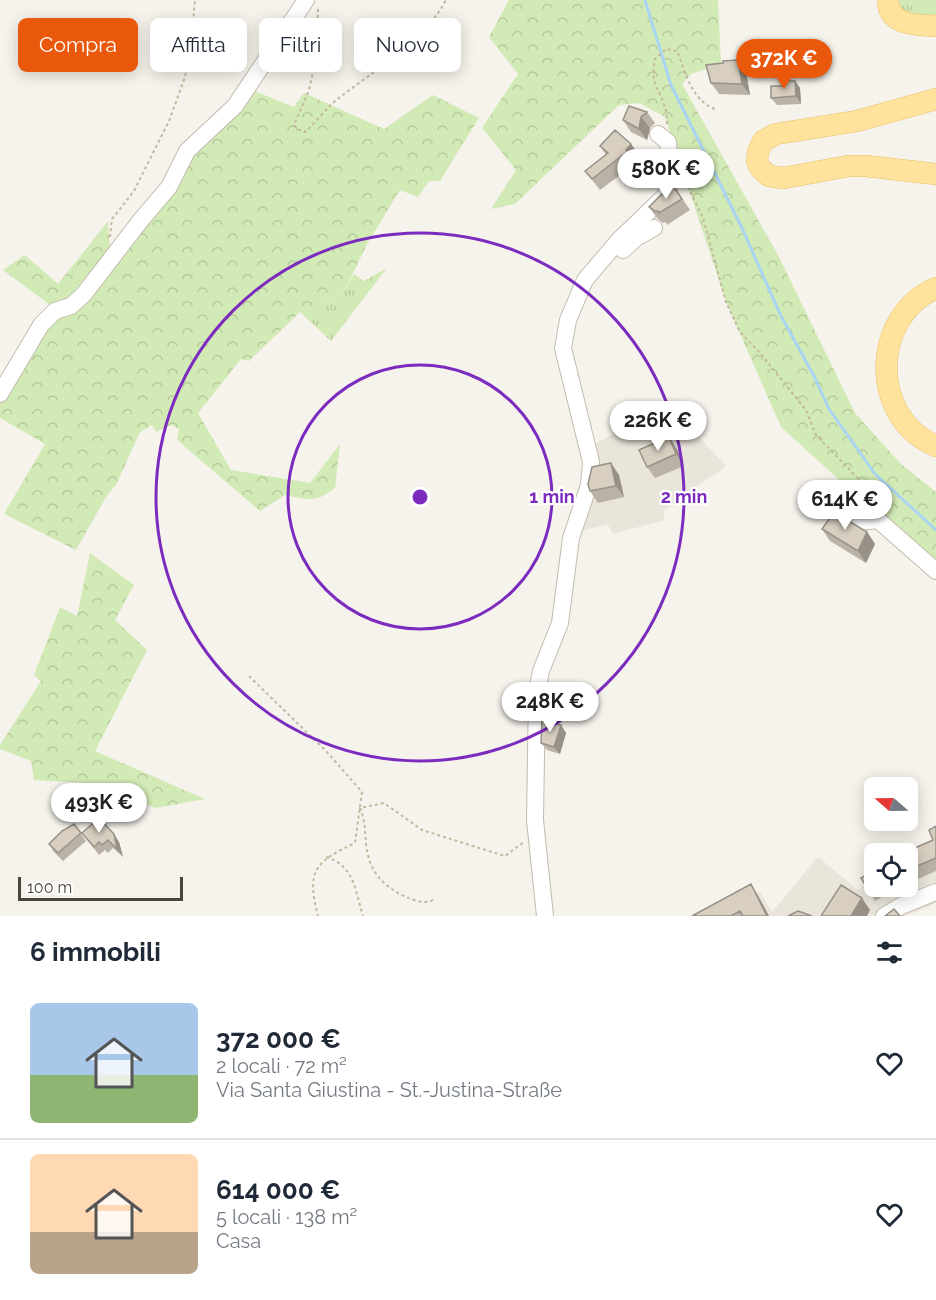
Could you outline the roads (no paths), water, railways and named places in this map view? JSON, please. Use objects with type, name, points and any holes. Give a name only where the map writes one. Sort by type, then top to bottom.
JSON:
[{"type":"main road","points":[[888,0],[888,7],[892,15],[901,22],[936,26]]},
{"type":"main road","points":[[936,99],[857,121],[776,134],[763,141],[757,161],[760,168],[769,176],[784,178],[848,166],[936,174]]},
{"type":"main road","points":[[936,288],[912,303],[901,318],[892,334],[887,352],[886,372],[889,390],[896,408],[906,423],[917,434],[936,446]]},
{"type":"street","points":[[0,394],[41,325],[55,311],[71,306],[84,294],[141,220],[169,188],[187,151],[235,106],[312,1]]},
{"type":"street","points":[[545,916],[536,830],[537,690],[541,671],[560,623],[571,538],[589,485],[591,462],[563,348],[568,320],[585,280],[619,240],[669,192],[670,165],[663,138]]},
{"type":"street","points":[[585,280],[597,274],[636,238],[654,228]]},
{"type":"street","points":[[859,522],[878,520],[936,571]]},
{"type":"street","points":[[884,916],[901,906],[936,892]]},
{"type":"waterway","points":[[645,0],[671,85],[742,228],[780,314],[829,409],[875,474],[936,530]]}]
